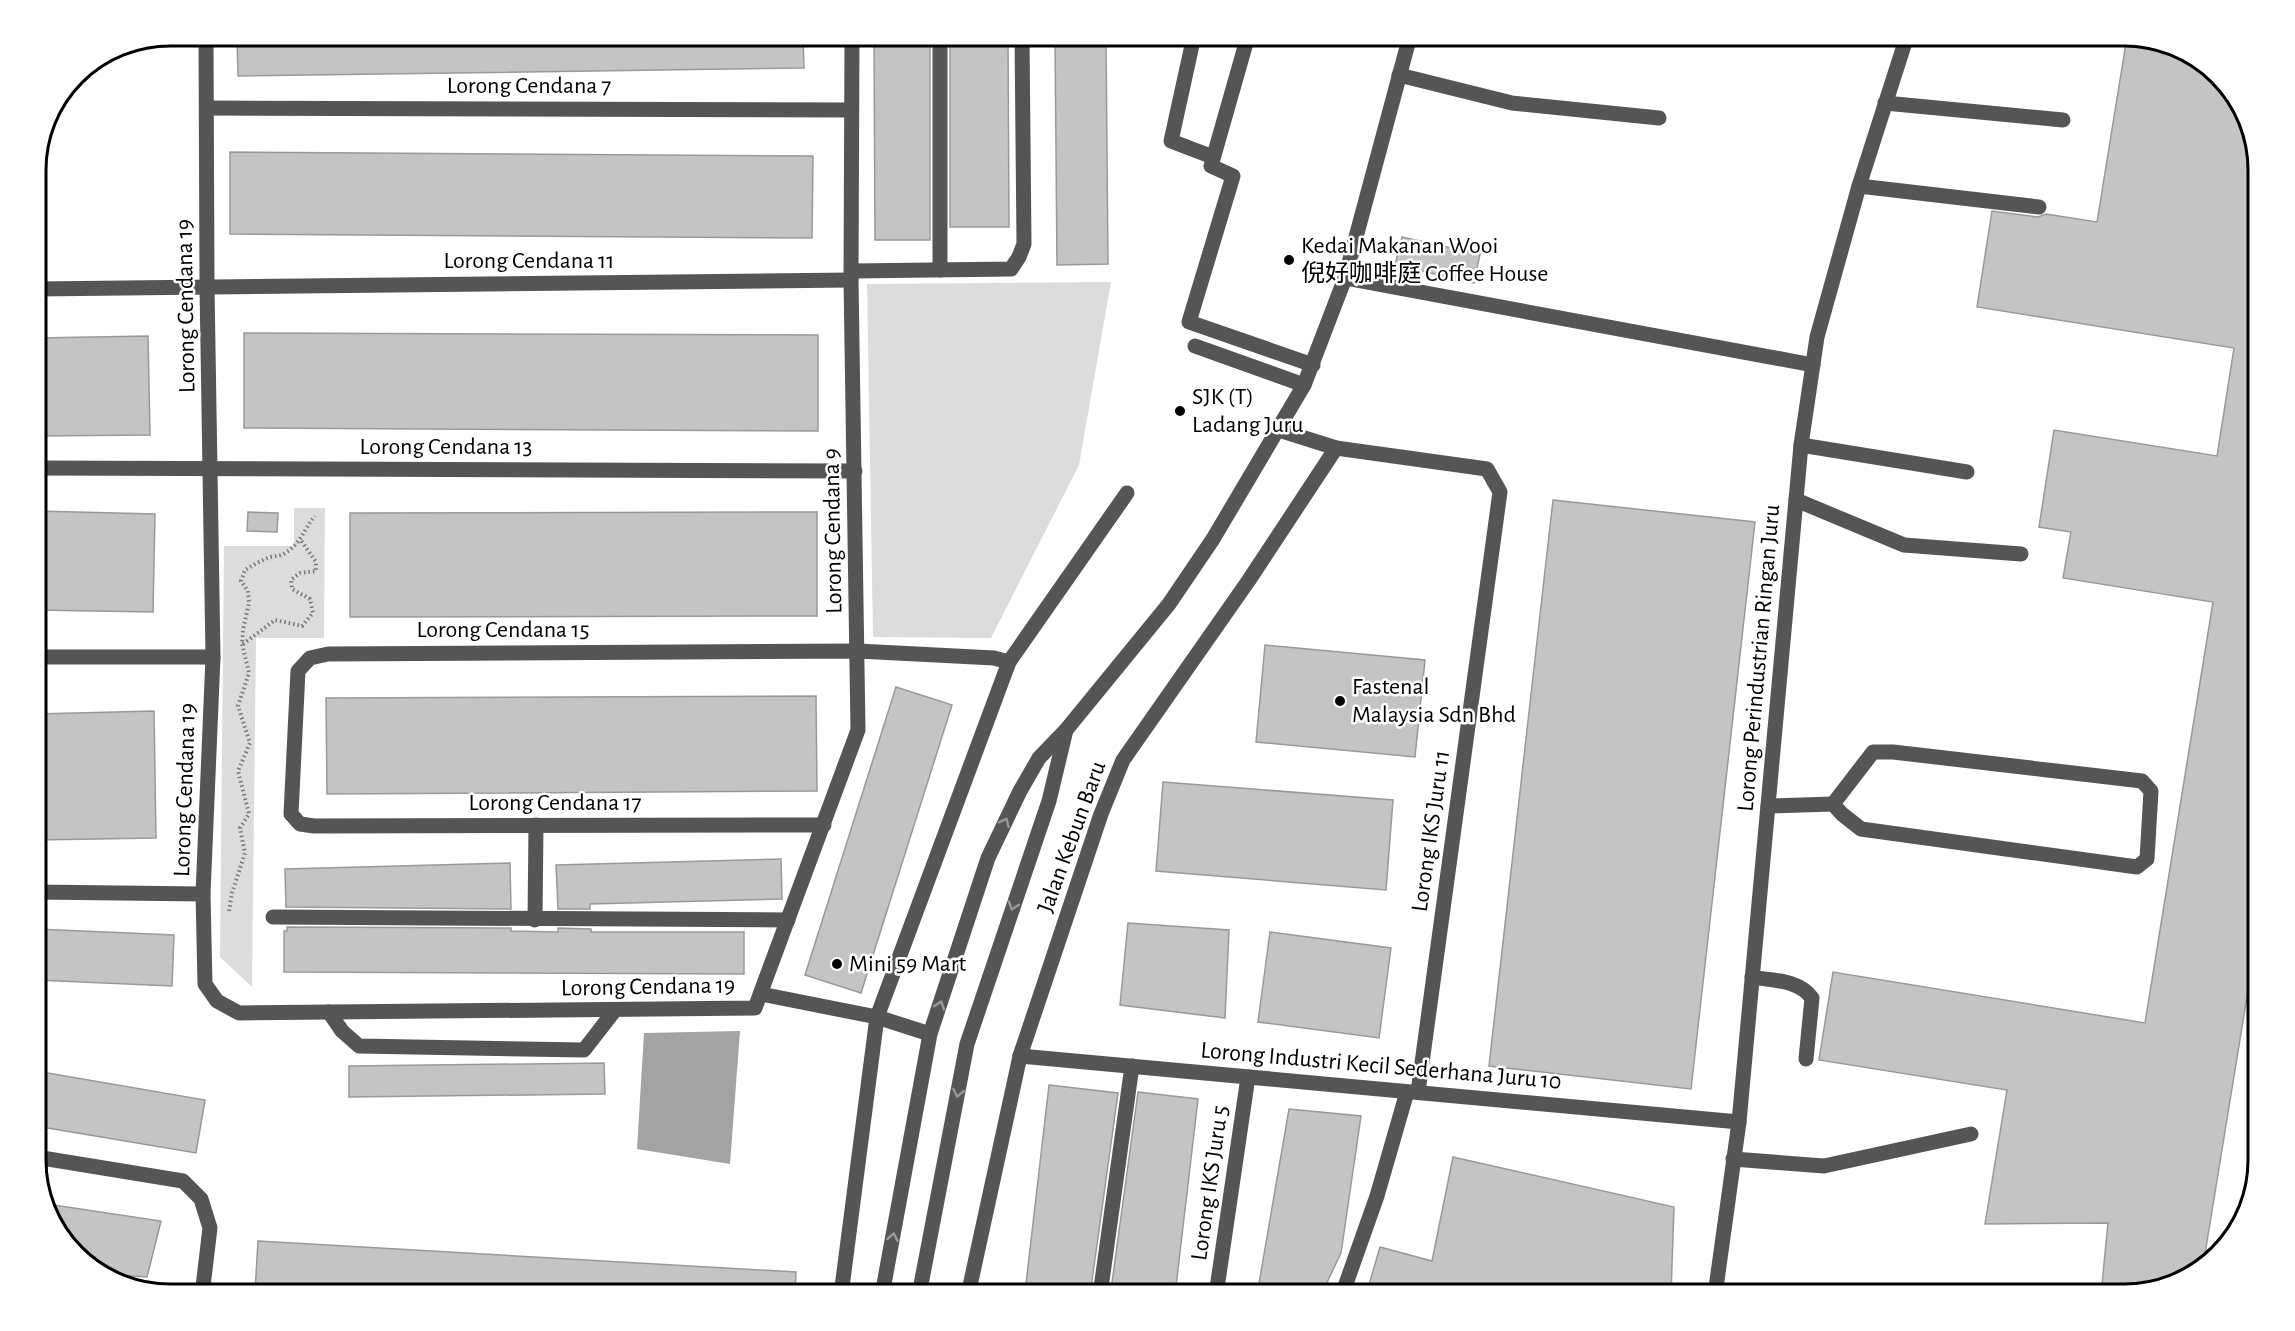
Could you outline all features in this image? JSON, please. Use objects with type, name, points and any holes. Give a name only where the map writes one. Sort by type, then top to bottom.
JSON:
[{"type":"street","points":[[1192,46],[1171,141],[1213,157]]},
{"type":"street","points":[[1245,46],[1211,166],[1233,176],[1189,322],[1313,364]]},
{"type":"street","name":"Jalan Kebun Baru","points":[[884,1284],[930,1034],[988,858],[1020,791],[1039,758],[1066,730],[1168,604],[1213,539],[1304,385],[1345,278],[1407,46]]},
{"type":"street","name":"Lorong Perindustrian Ringan Juru","points":[[1717,1284],[1739,1122],[1801,445],[1817,337],[1859,186],[1904,46]]},
{"type":"street","name":"Lorong Cendana 19","points":[[206,47],[207,286],[213,657],[203,894],[205,984],[217,1001],[239,1013],[615,1010],[758,1001],[877,1017],[930,1034]]},
{"type":"street","name":"Lorong Cendana 9","points":[[758,1001],[858,730],[852,276],[852,47]]},
{"type":"street","points":[[940,47],[940,270]]},
{"type":"street","name":"Lorong Cendana 11","points":[[47,289],[852,276],[940,270],[1011,269],[1024,244],[1022,47]]},
{"type":"street","points":[[1398,75],[1512,104],[1659,118]]},
{"type":"street","points":[[1885,104],[2063,120]]},
{"type":"street","name":"Lorong Cendana 7","points":[[207,108],[851,110]]},
{"type":"street","points":[[1859,186],[2038,207]]},
{"type":"street","points":[[1345,278],[1813,365]]},
{"type":"street","points":[[1195,346],[1304,385]]},
{"type":"street","name":"Lorong IKS Juru 11","points":[[1279,430],[1335,448],[1487,469],[1500,492],[1413,1092]]},
{"type":"street","points":[[1801,445],[1967,472]]},
{"type":"street","name":"Jalan Kebun Baru","points":[[973,1284],[1020,1056],[1101,814],[1123,760],[1249,580],[1335,448]]},
{"type":"street","name":"Lorong Cendana 13","points":[[47,468],[855,471]]},
{"type":"street","points":[[842,1284],[877,1017],[1009,662],[1126,493]]},
{"type":"street","points":[[1796,500],[1904,545],[2021,554]]},
{"type":"street","name":"Lorong Cendana 15","points":[[291,814],[298,671],[310,658],[328,654],[858,651],[994,658],[1009,662]]},
{"type":"street","points":[[47,657],[213,657]]},
{"type":"street","name":"Jalan Kebun Baru","points":[[921,1284],[967,1044],[1049,801],[1066,730]]},
{"type":"street","points":[[1768,806],[1833,804],[1861,829],[2137,867],[2147,860],[2151,791],[2142,782],[1893,752],[1873,752],[1833,804]]},
{"type":"street","name":"Lorong Cendana 17","points":[[291,814],[300,824],[314,826],[824,825]]},
{"type":"street","points":[[535,920],[536,825]]},
{"type":"street","points":[[47,892],[203,894]]},
{"type":"street","points":[[273,917],[788,920]]},
{"type":"street","points":[[1752,977],[1795,984],[1805,989],[1812,998],[1806,1059]]},
{"type":"street","points":[[329,1012],[342,1031],[359,1046],[584,1050],[615,1010]]},
{"type":"street","name":"Lorong Industri Kecil Sederhana Juru 10","points":[[1020,1056],[1739,1122]]},
{"type":"street","points":[[1102,1284],[1132,1066]]},
{"type":"street","name":"Lorong IKS Juru 5","points":[[1218,1284],[1248,1077]]},
{"type":"street","points":[[1346,1284],[1413,1092]]},
{"type":"street","points":[[1734,1159],[1824,1166],[1971,1134]]},
{"type":"street","points":[[47,1158],[183,1181],[201,1199],[210,1228],[203,1284]]},
{"type":"path","points":[[229,911],[232,893],[245,853],[240,828],[249,814],[238,771],[250,743],[238,706],[249,673],[242,644],[249,603],[248,591],[241,581],[245,570],[284,554],[300,539],[315,516]]},
{"type":"path","points":[[242,644],[276,620],[302,626],[313,613],[310,599],[292,589],[291,580],[300,573],[316,571],[316,562],[300,539]]},
{"type":"shaded area","points":[[1111,282],[1079,465],[991,638],[873,637],[867,284]]},
{"type":"shaded area","points":[[294,508],[325,508],[324,638],[256,638],[252,987],[220,957],[224,546],[294,546]]},
{"type":"shaded area","points":[[740,1031],[730,1164],[637,1149],[644,1033]]},
{"type":"building","points":[[2126,46],[2157,51],[2187,63],[2212,83],[2228,102],[2242,131],[2248,162],[2248,990],[2205,1255],[2187,1268],[2172,1275],[2157,1280],[2125,1284],[2102,1284],[2108,1223],[1985,1224],[2007,1090],[1819,1060],[1833,972],[2145,1023],[2213,602],[2063,578],[2071,532],[2039,527],[2054,430],[2217,456],[2234,348],[1977,307],[1992,211],[2038,217],[2046,214],[2097,222]]},
{"type":"building","points":[[237,47],[803,47],[804,68],[238,76]]},
{"type":"building","points":[[874,47],[930,47],[930,240],[875,240]]},
{"type":"building","points":[[950,47],[1008,47],[1009,227],[950,227]]},
{"type":"building","points":[[1055,47],[1106,47],[1108,264],[1057,265]]},
{"type":"building","points":[[230,152],[813,156],[812,238],[230,234]]},
{"type":"building","points":[[1402,237],[1480,254],[1474,283],[1395,265]]},
{"type":"building","points":[[244,333],[818,335],[818,431],[244,428]]},
{"type":"building","points":[[148,336],[150,435],[47,436],[47,338]]},
{"type":"building","points":[[1553,500],[1755,522],[1691,1089],[1489,1066]]},
{"type":"building","points":[[47,511],[155,514],[153,612],[47,610]]},
{"type":"building","points":[[248,512],[278,513],[277,532],[247,531]]},
{"type":"building","points":[[817,512],[817,616],[350,617],[350,513]]},
{"type":"building","name":"Fastenal Malaysia Sdn Bhd","points":[[1265,645],[1425,660],[1415,757],[1256,742]]},
{"type":"building","points":[[896,687],[952,705],[861,993],[805,975]]},
{"type":"building","points":[[816,696],[817,791],[327,794],[326,698]]},
{"type":"building","points":[[154,711],[156,838],[47,840],[47,714]]},
{"type":"building","points":[[1163,782],[1393,800],[1386,890],[1156,871]]},
{"type":"building","points":[[781,859],[782,899],[590,904],[590,909],[558,909],[556,865]]},
{"type":"building","points":[[510,863],[511,909],[286,907],[285,869]]},
{"type":"building","points":[[1128,923],[1229,930],[1225,1018],[1120,1005]]},
{"type":"building","points":[[287,927],[511,928],[511,931],[558,932],[558,928],[591,929],[591,932],[744,932],[744,974],[284,972],[284,931],[287,931]]},
{"type":"building","points":[[47,929],[174,935],[172,986],[47,980]]},
{"type":"building","points":[[1270,932],[1391,948],[1379,1038],[1258,1022]]},
{"type":"building","points":[[604,1063],[605,1094],[349,1097],[349,1066]]},
{"type":"building","points":[[47,1073],[205,1100],[196,1153],[47,1128]]},
{"type":"building","points":[[1049,1085],[1118,1093],[1092,1284],[1026,1284]]},
{"type":"building","points":[[1138,1092],[1198,1099],[1176,1284],[1112,1284]]},
{"type":"building","points":[[1289,1109],[1361,1116],[1341,1253],[1326,1284],[1259,1284]]},
{"type":"building","points":[[1453,1157],[1674,1207],[1671,1284],[1369,1284],[1380,1247],[1432,1261]]},
{"type":"building","points":[[55,1205],[161,1221],[147,1277],[123,1275],[95,1259],[72,1236]]},
{"type":"building","points":[[258,1241],[796,1272],[795,1284],[255,1284]]},
{"type":"place","name":"Kedai Makanan Wooi 倪好咖啡庭 Coffee House","points":[[1289,260]]},
{"type":"place","name":"SJK (T) Ladang Juru","points":[[1180,411]]},
{"type":"place","name":"Fastenal Malaysia Sdn Bhd","points":[[1340,701]]},
{"type":"place","name":"Mini 59 Mart","points":[[837,964]]}]
